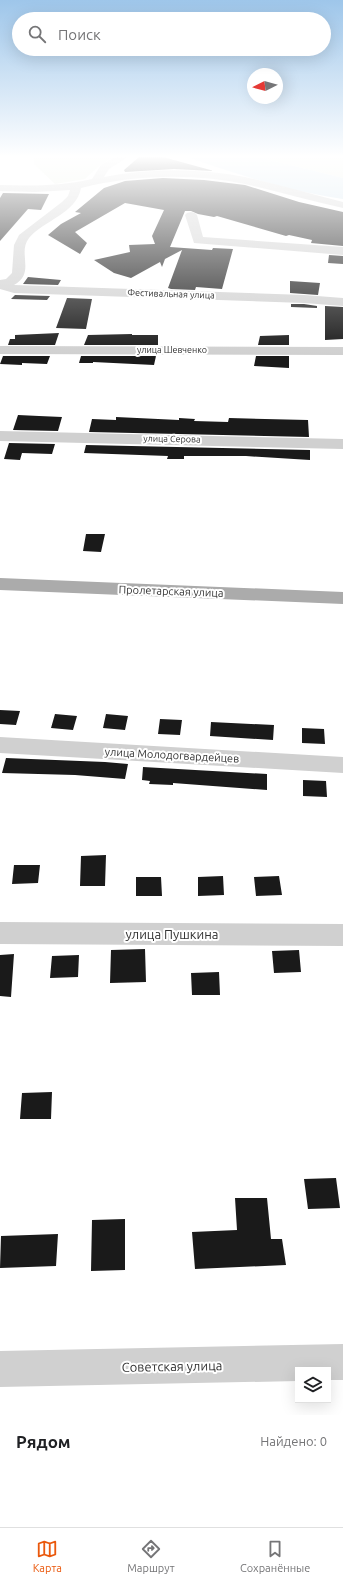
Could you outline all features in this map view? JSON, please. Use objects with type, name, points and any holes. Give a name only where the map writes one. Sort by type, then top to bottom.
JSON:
[{"type":"main road","name":"Пролетарская улица","points":[[0,584],[343,598]]},
{"type":"street","points":[[0,284],[9,283],[17,277],[20,270],[19,247],[24,237],[42,223]]},
{"type":"street","points":[[193,223],[198,240],[343,251]]},
{"type":"street","name":"Фестивальная улица","points":[[0,284],[14,289],[304,299],[343,302]]},
{"type":"street","name":"улица Шевченко","points":[[0,350],[343,351]]},
{"type":"street","name":"улица Серова","points":[[0,436],[343,444]]},
{"type":"street","name":"улица Молодогвардейцев","points":[[0,745],[343,766]]},
{"type":"street","name":"улица Пушкина","points":[[0,933],[343,935]]},
{"type":"street","name":"Советская улица","points":[[0,1369],[343,1362]]},
{"type":"building","points":[[0,223],[16,223],[0,241]]},
{"type":"building","points":[[90,223],[75,232],[87,243],[80,254],[48,235],[61,224]]},
{"type":"building","points":[[158,223],[180,223],[170,247],[212,250],[213,248],[233,249],[222,289],[196,287],[195,290],[168,288],[182,250],[165,259],[162,267],[160,262],[131,278],[114,273],[94,260],[130,252],[129,245],[155,244],[152,236]]},
{"type":"building","points":[[241,223],[343,223],[343,246],[311,243],[312,240],[289,235],[286,236]]},
{"type":"building","points":[[329,255],[343,256],[343,264],[328,263]]},
{"type":"building","points":[[28,277],[61,280],[58,285],[23,284]]},
{"type":"building","points":[[290,281],[320,283],[318,295],[290,293]]},
{"type":"building","points":[[15,295],[50,296],[47,300],[11,299]]},
{"type":"building","points":[[67,298],[92,299],[86,329],[56,328]]},
{"type":"building","points":[[291,304],[317,306],[317,308],[291,307]]},
{"type":"building","points":[[325,306],[343,307],[343,339],[325,340]]},
{"type":"building","points":[[59,333],[55,345],[8,345],[10,339],[15,339],[15,335]]},
{"type":"building","points":[[88,335],[158,335],[158,345],[84,345]]},
{"type":"building","points":[[289,335],[289,345],[258,345],[260,336]]},
{"type":"building","points":[[3,356],[50,356],[47,364],[22,363],[22,365],[0,364]]},
{"type":"building","points":[[81,356],[156,356],[154,365],[93,362],[79,363]]},
{"type":"building","points":[[256,356],[289,356],[289,368],[254,366]]},
{"type":"building","points":[[18,415],[62,417],[58,431],[13,430]]},
{"type":"building","points":[[116,417],[179,420],[179,418],[195,419],[194,421],[228,422],[229,418],[308,420],[309,437],[89,432],[92,419],[116,420]]},
{"type":"building","points":[[9,443],[55,444],[52,454],[22,453],[20,460],[4,459]]},
{"type":"building","points":[[86,445],[310,450],[310,460],[246,456],[184,456],[184,459],[167,459],[168,456],[84,453]]},
{"type":"building","points":[[86,534],[105,534],[101,552],[83,551]]},
{"type":"building","points":[[0,710],[20,711],[16,725],[0,724]]},
{"type":"building","points":[[55,714],[77,716],[73,730],[51,728]]},
{"type":"building","points":[[106,714],[128,716],[125,730],[103,728]]},
{"type":"building","points":[[160,719],[182,720],[180,735],[158,734]]},
{"type":"building","points":[[211,722],[274,725],[273,740],[210,736]]},
{"type":"building","points":[[302,728],[324,729],[325,744],[302,743]]},
{"type":"building","points":[[6,758],[128,764],[125,779],[75,775],[2,773]]},
{"type":"building","points":[[143,767],[267,774],[267,790],[173,783],[173,785],[149,784],[150,781],[142,780]]},
{"type":"building","points":[[303,780],[326,781],[327,797],[303,796]]},
{"type":"building","points":[[106,855],[105,886],[80,886],[81,856]]},
{"type":"building","points":[[14,865],[40,865],[38,883],[12,884]]},
{"type":"building","points":[[223,876],[224,895],[198,896],[198,877]]},
{"type":"building","points":[[279,876],[282,895],[256,896],[254,877]]},
{"type":"building","points":[[136,877],[161,877],[162,896],[136,896]]},
{"type":"building","points":[[145,949],[146,982],[110,983],[111,950]]},
{"type":"building","points":[[299,950],[301,972],[274,973],[272,951]]},
{"type":"building","points":[[14,954],[11,997],[0,996],[0,955]]},
{"type":"building","points":[[79,955],[78,977],[50,978],[52,956]]},
{"type":"building","points":[[219,972],[220,995],[192,995],[191,973]]},
{"type":"building","points":[[52,1092],[51,1119],[20,1119],[22,1093]]},
{"type":"building","points":[[336,1178],[340,1208],[308,1209],[304,1179]]},
{"type":"building","points":[[235,1198],[267,1198],[271,1239],[282,1239],[286,1265],[195,1269],[192,1232],[237,1230]]},
{"type":"building","points":[[125,1219],[125,1270],[91,1271],[92,1220]]},
{"type":"building","points":[[58,1234],[56,1266],[0,1268],[1,1236]]}]
